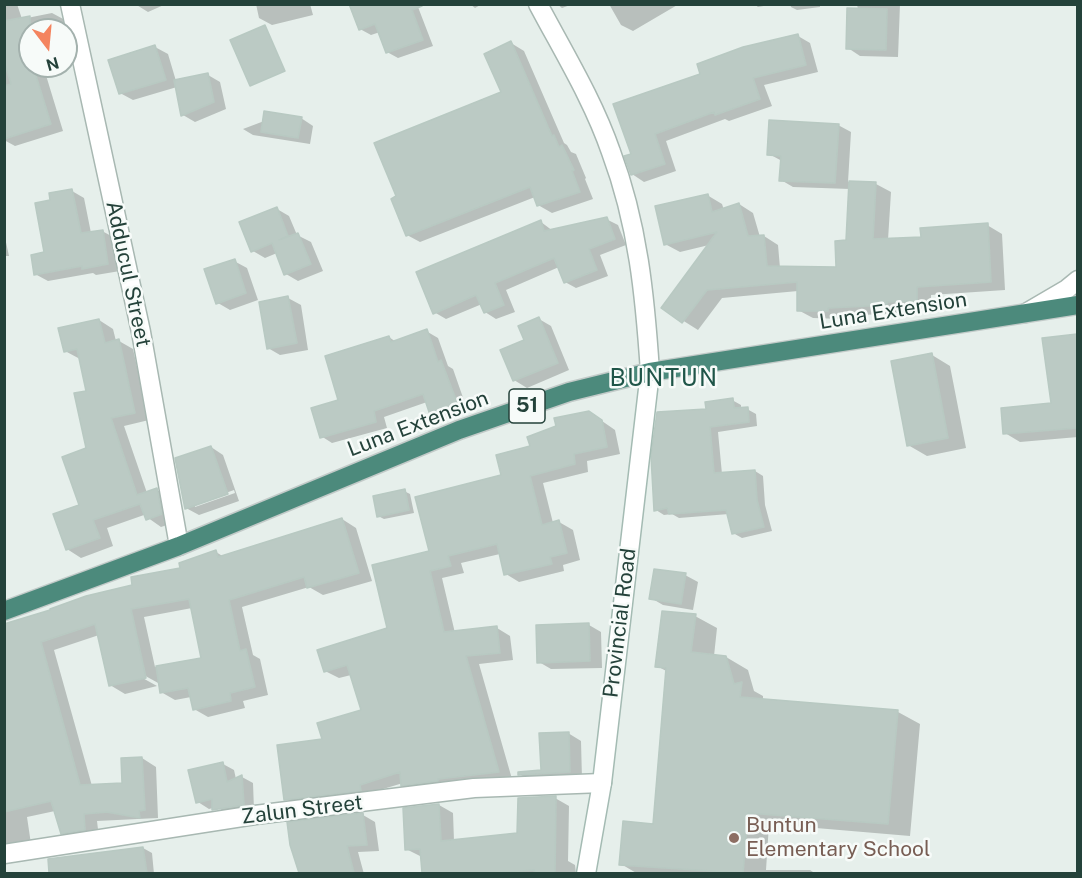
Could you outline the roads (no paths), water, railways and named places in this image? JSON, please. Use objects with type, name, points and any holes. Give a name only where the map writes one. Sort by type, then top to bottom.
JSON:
[{"type":"highway","name":"Luna Extension","points":[[4,610],[178,546],[459,430],[569,392],[650,372],[1077,305]]},
{"type":"street","name":"Adducul Street","points":[[70,4],[141,332],[178,546]]},
{"type":"street","name":"Provincial Road","points":[[538,4],[587,95],[612,153],[637,245],[646,312],[650,372],[602,783],[586,873]]},
{"type":"street","points":[[1025,314],[1067,290],[1077,280]]},
{"type":"street","name":"Zalun Street","points":[[4,854],[255,815],[474,788],[602,783]]},
{"type":"place","name":"Buntun Elementary School","points":[[734,838]]},
{"type":"district","name":"BUNTUN","points":[[664,379]]}]
